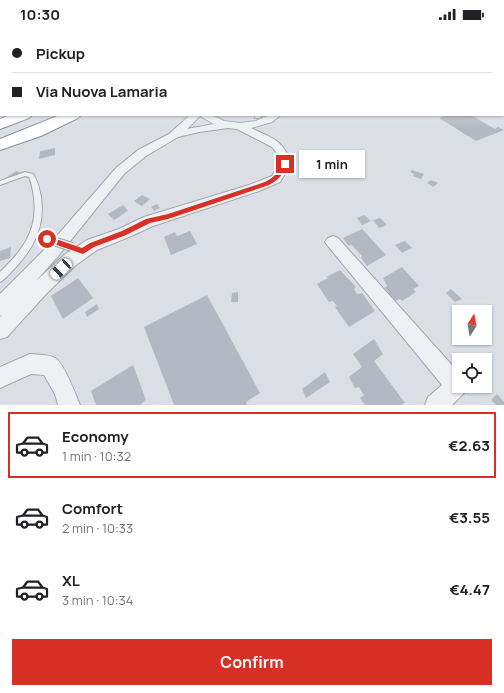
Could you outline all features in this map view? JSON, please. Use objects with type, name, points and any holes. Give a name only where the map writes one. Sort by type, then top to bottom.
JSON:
[{"type":"highway","points":[[0,124],[21,116]]},
{"type":"highway","points":[[0,130],[37,116]]},
{"type":"highway","points":[[0,145],[35,132],[71,116]]},
{"type":"street","points":[[0,307],[54,250],[120,171],[142,153],[173,136],[195,116]]},
{"type":"street","points":[[207,116],[218,123],[239,126],[261,123],[274,116]]},
{"type":"street","points":[[276,116],[274,130],[276,145]]},
{"type":"street","points":[[173,136],[199,129],[228,125]]},
{"type":"street","points":[[0,330],[41,287],[70,260],[77,249],[124,233],[149,221],[254,188],[276,179],[282,172],[285,164],[282,152],[276,145],[239,126]]},
{"type":"street","points":[[333,242],[457,386],[436,405]]},
{"type":"street","points":[[0,378],[30,364],[50,366],[64,390],[69,405]]},
{"type":"lane","points":[[0,183],[25,174],[31,175],[34,180],[39,213],[38,227],[34,235],[16,261],[0,278]]},
{"type":"lane","points":[[34,235],[77,249]]},
{"type":"building","points":[[446,116],[473,116],[495,129],[498,127],[504,130],[476,141],[439,118]]},
{"type":"building","points":[[55,148],[55,155],[39,159],[40,151]]},
{"type":"building","points":[[412,170],[424,174],[421,179],[413,176],[414,174],[410,172]]},
{"type":"building","points":[[16,171],[22,173],[9,182],[4,179]]},
{"type":"building","points":[[431,180],[438,183],[433,187],[427,183]]},
{"type":"building","points":[[142,195],[150,199],[142,206],[134,201]]},
{"type":"building","points":[[157,204],[160,208],[154,211],[151,207]]},
{"type":"building","points":[[123,205],[128,211],[114,220],[108,214]]},
{"type":"building","points":[[364,215],[371,221],[362,225],[357,218]]},
{"type":"building","points":[[380,218],[387,225],[379,228],[373,220]]},
{"type":"building","points":[[362,229],[386,255],[367,266],[361,258],[362,256],[351,244],[349,246],[343,238]]},
{"type":"building","points":[[190,231],[197,244],[171,255],[164,237],[175,232],[177,236]]},
{"type":"building","points":[[405,241],[412,248],[402,253],[395,245]]},
{"type":"building","points":[[11,247],[10,258],[0,261],[0,251]]},
{"type":"building","points":[[402,267],[419,286],[413,289],[416,292],[402,301],[400,299],[395,301],[385,288],[387,286],[383,278]]},
{"type":"building","points":[[340,270],[356,287],[354,289],[357,294],[362,293],[375,311],[349,327],[335,307],[337,306],[333,301],[329,302],[317,284],[328,278],[326,277]]},
{"type":"building","points":[[78,278],[93,298],[63,319],[51,296]]},
{"type":"building","points":[[451,289],[462,299],[455,302],[446,293]]},
{"type":"building","points":[[238,292],[238,302],[231,302],[232,293]]},
{"type":"building","points":[[207,295],[260,393],[246,402],[247,405],[174,405],[144,327]]},
{"type":"building","points":[[97,304],[99,309],[87,317],[85,312]]},
{"type":"building","points":[[374,339],[383,354],[374,361],[405,403],[401,405],[365,405],[360,398],[364,395],[359,387],[355,388],[349,377],[362,367],[353,354]]},
{"type":"building","points":[[133,365],[146,400],[140,405],[96,405],[91,391]]},
{"type":"building","points":[[325,372],[330,382],[306,398],[302,389]]},
{"type":"building","points":[[497,394],[504,402],[504,405],[496,405],[491,400]]},
{"type":"route","points":[[47,239],[83,251],[92,245],[124,233],[137,225],[267,183],[276,179],[282,172],[285,164]]}]
